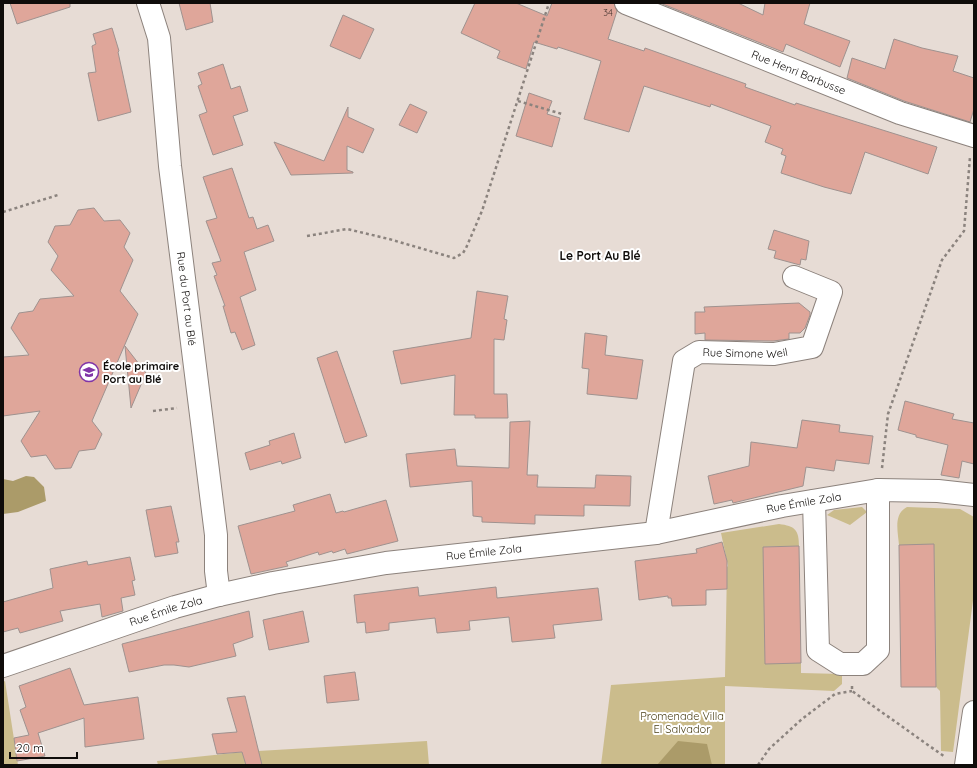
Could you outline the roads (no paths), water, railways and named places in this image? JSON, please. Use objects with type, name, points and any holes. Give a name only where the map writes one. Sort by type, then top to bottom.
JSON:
[{"type":"street","name":"Rue du Port au Blé","points":[[148,3],[159,38],[170,166],[216,535],[216,571],[220,595]]},
{"type":"street","name":"Rue Henri Barbusse","points":[[626,3],[900,113],[973,136]]},
{"type":"street","name":"Rue Simone Weil","points":[[656,533],[684,361],[699,352],[774,354],[812,347],[831,292],[794,276]]},
{"type":"street","name":"Rue Émile Zola","points":[[3,666],[175,607],[273,583],[386,563],[656,533],[814,501],[878,490],[938,492],[974,496]]},
{"type":"street","points":[[814,501],[818,650],[840,664],[863,664],[878,650],[878,490]]},
{"type":"street","points":[[958,762],[974,712]]},
{"type":"place","name":"École primaire Port au Blé","points":[[89,372]]},
{"type":"district","name":"Le Port Au Blé","points":[[600,255]]},
{"type":"park label","name":"Promenade Villa El Salvador","points":[[682,722]]}]
